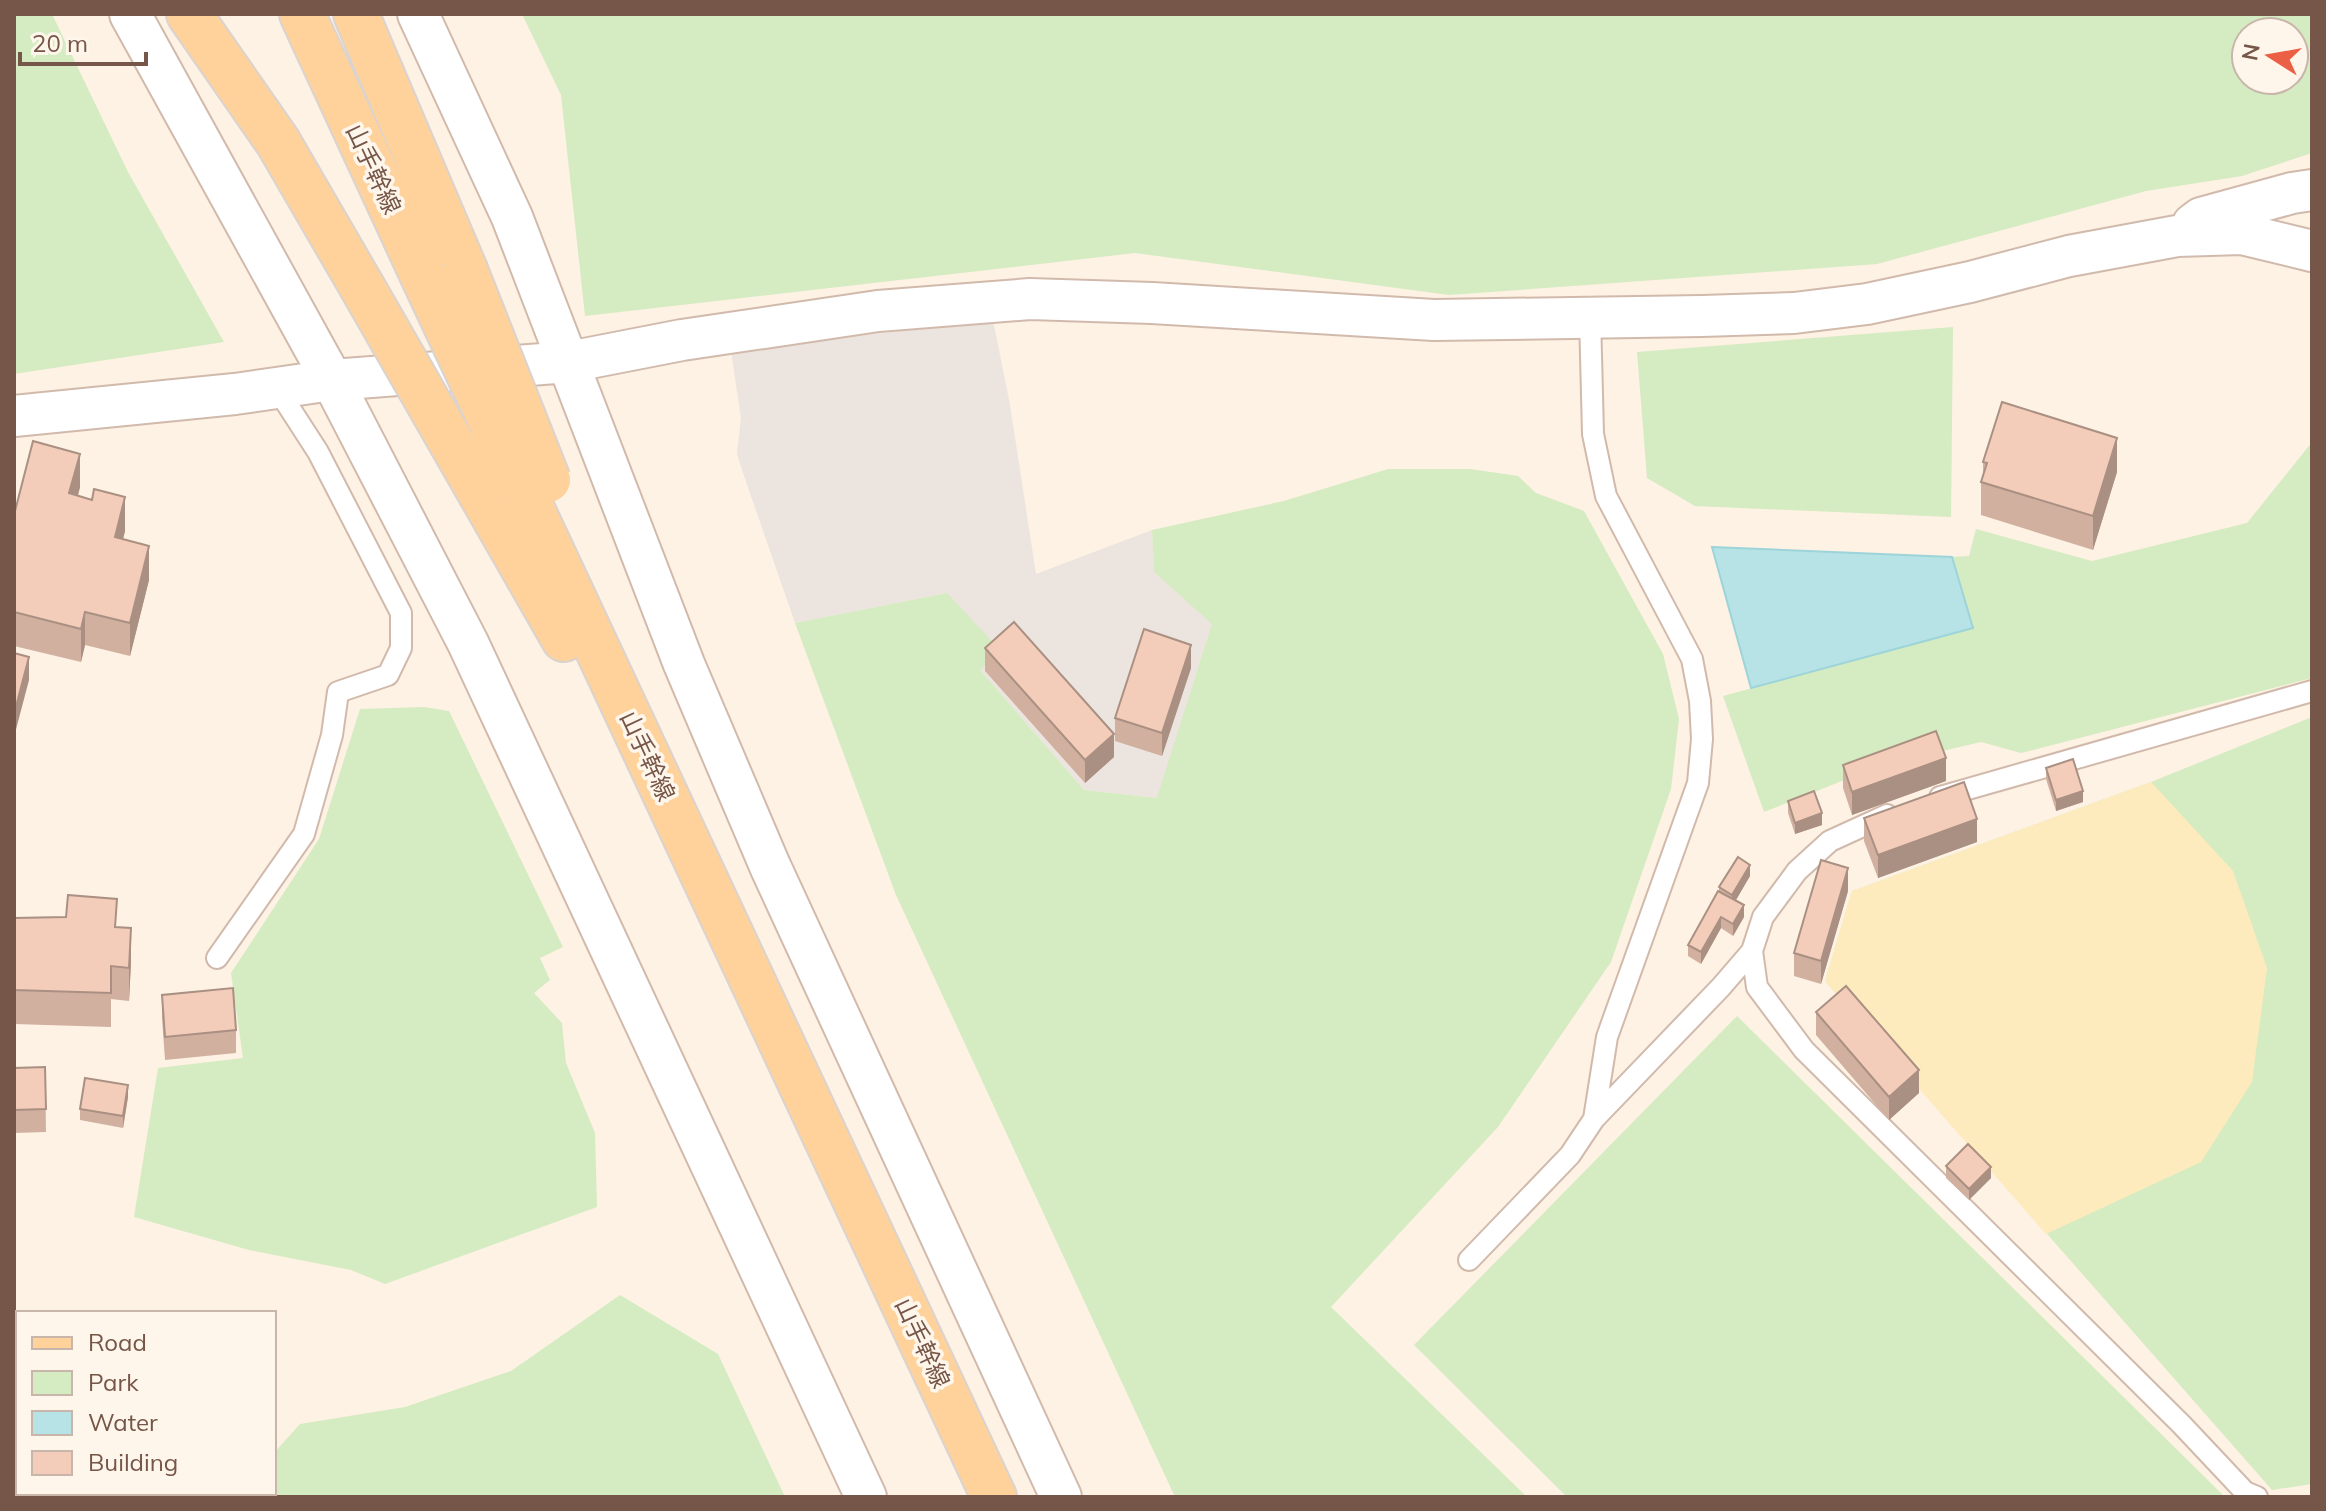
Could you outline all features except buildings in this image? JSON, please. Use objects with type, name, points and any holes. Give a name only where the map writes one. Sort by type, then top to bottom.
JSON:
[{"type":"main road","points":[[189,14],[278,142],[737,948]]},
{"type":"main road","name":"山手幹線","points":[[302,14],[422,274],[537,487],[633,725],[994,1497]]},
{"type":"main road","points":[[356,14],[465,270],[537,487]]},
{"type":"street","points":[[130,14],[332,380],[468,643],[866,1497]]},
{"type":"street","points":[[418,14],[512,217],[684,664],[770,866],[1061,1497]]},
{"type":"street","points":[[2177,236],[2201,218],[2312,190]]},
{"type":"street","points":[[14,416],[235,394],[332,380],[569,362],[682,340],[863,313],[1030,299],[1434,320],[1794,313],[1853,306],[1970,282],[2069,256],[2177,236],[2242,234],[2312,251]]},
{"type":"lane","points":[[1590,316],[1593,434],[1606,496],[1692,659],[1700,701],[1702,739],[1698,783],[1607,1037],[1594,1119]]},
{"type":"lane","points":[[217,958],[304,834],[332,735],[338,692],[388,675],[401,648],[401,613],[318,452],[276,387]]},
{"type":"lane","points":[[1469,1260],[1570,1155],[1594,1119],[1721,987],[1752,951],[1763,917],[1797,871],[1830,841],[1872,820],[1975,785],[2312,691]]},
{"type":"lane","points":[[1752,951],[1757,987],[1804,1050],[2182,1425],[2245,1492],[2257,1497]]},
{"type":"shaded area","points":[[993,320],[1010,405],[1036,574],[1152,530],[1154,572],[1213,624],[1158,798],[1084,790],[980,670],[947,593],[795,623],[743,473],[737,454],[741,418],[731,351]]},
{"type":"green space","points":[[14,14],[52,14],[128,172],[224,342],[14,374]]},
{"type":"green space","points":[[522,14],[2312,14],[2312,153],[2242,176],[2146,191],[1877,264],[1449,295],[1135,253],[585,316],[561,95]]},
{"type":"green space","points":[[1953,327],[1951,517],[1695,506],[1647,478],[1637,352]]},
{"type":"green space","points":[[2312,442],[2312,678],[2021,753],[1981,742],[1882,765],[1764,812],[1723,696],[1973,628],[1952,557],[1969,556],[1976,529],[2092,561],[2247,523]]},
{"type":"green space","points":[[1388,469],[1470,469],[1518,476],[1536,493],[1584,511],[1663,654],[1679,719],[1671,789],[1611,962],[1498,1127],[1331,1307],[1527,1497],[1175,1497],[896,895],[795,623],[947,593],[1000,650],[980,670],[1084,790],[1157,798],[1212,624],[1154,572],[1152,530],[1284,501]]},
{"type":"green space","points":[[424,707],[449,711],[563,947],[540,958],[550,980],[534,993],[562,1023],[566,1063],[595,1133],[597,1207],[385,1284],[351,1270],[249,1250],[134,1217],[158,1068],[243,1058],[231,973],[319,839],[360,709]]},
{"type":"green space","points":[[2312,717],[2312,1484],[2272,1490],[1825,981],[1852,891],[2151,782]]},
{"type":"green space","points":[[1737,1016],[2225,1497],[1567,1497],[1414,1345]]},
{"type":"green space","points":[[620,1295],[718,1354],[785,1497],[254,1495],[276,1495],[276,1451],[300,1424],[405,1407],[511,1371]]},
{"type":"sand","points":[[2151,782],[2233,871],[2267,968],[2252,1082],[2201,1162],[2046,1234],[1825,981],[1852,891]]},
{"type":"water","points":[[1712,547],[1952,557],[1973,628],[1751,688]]}]
